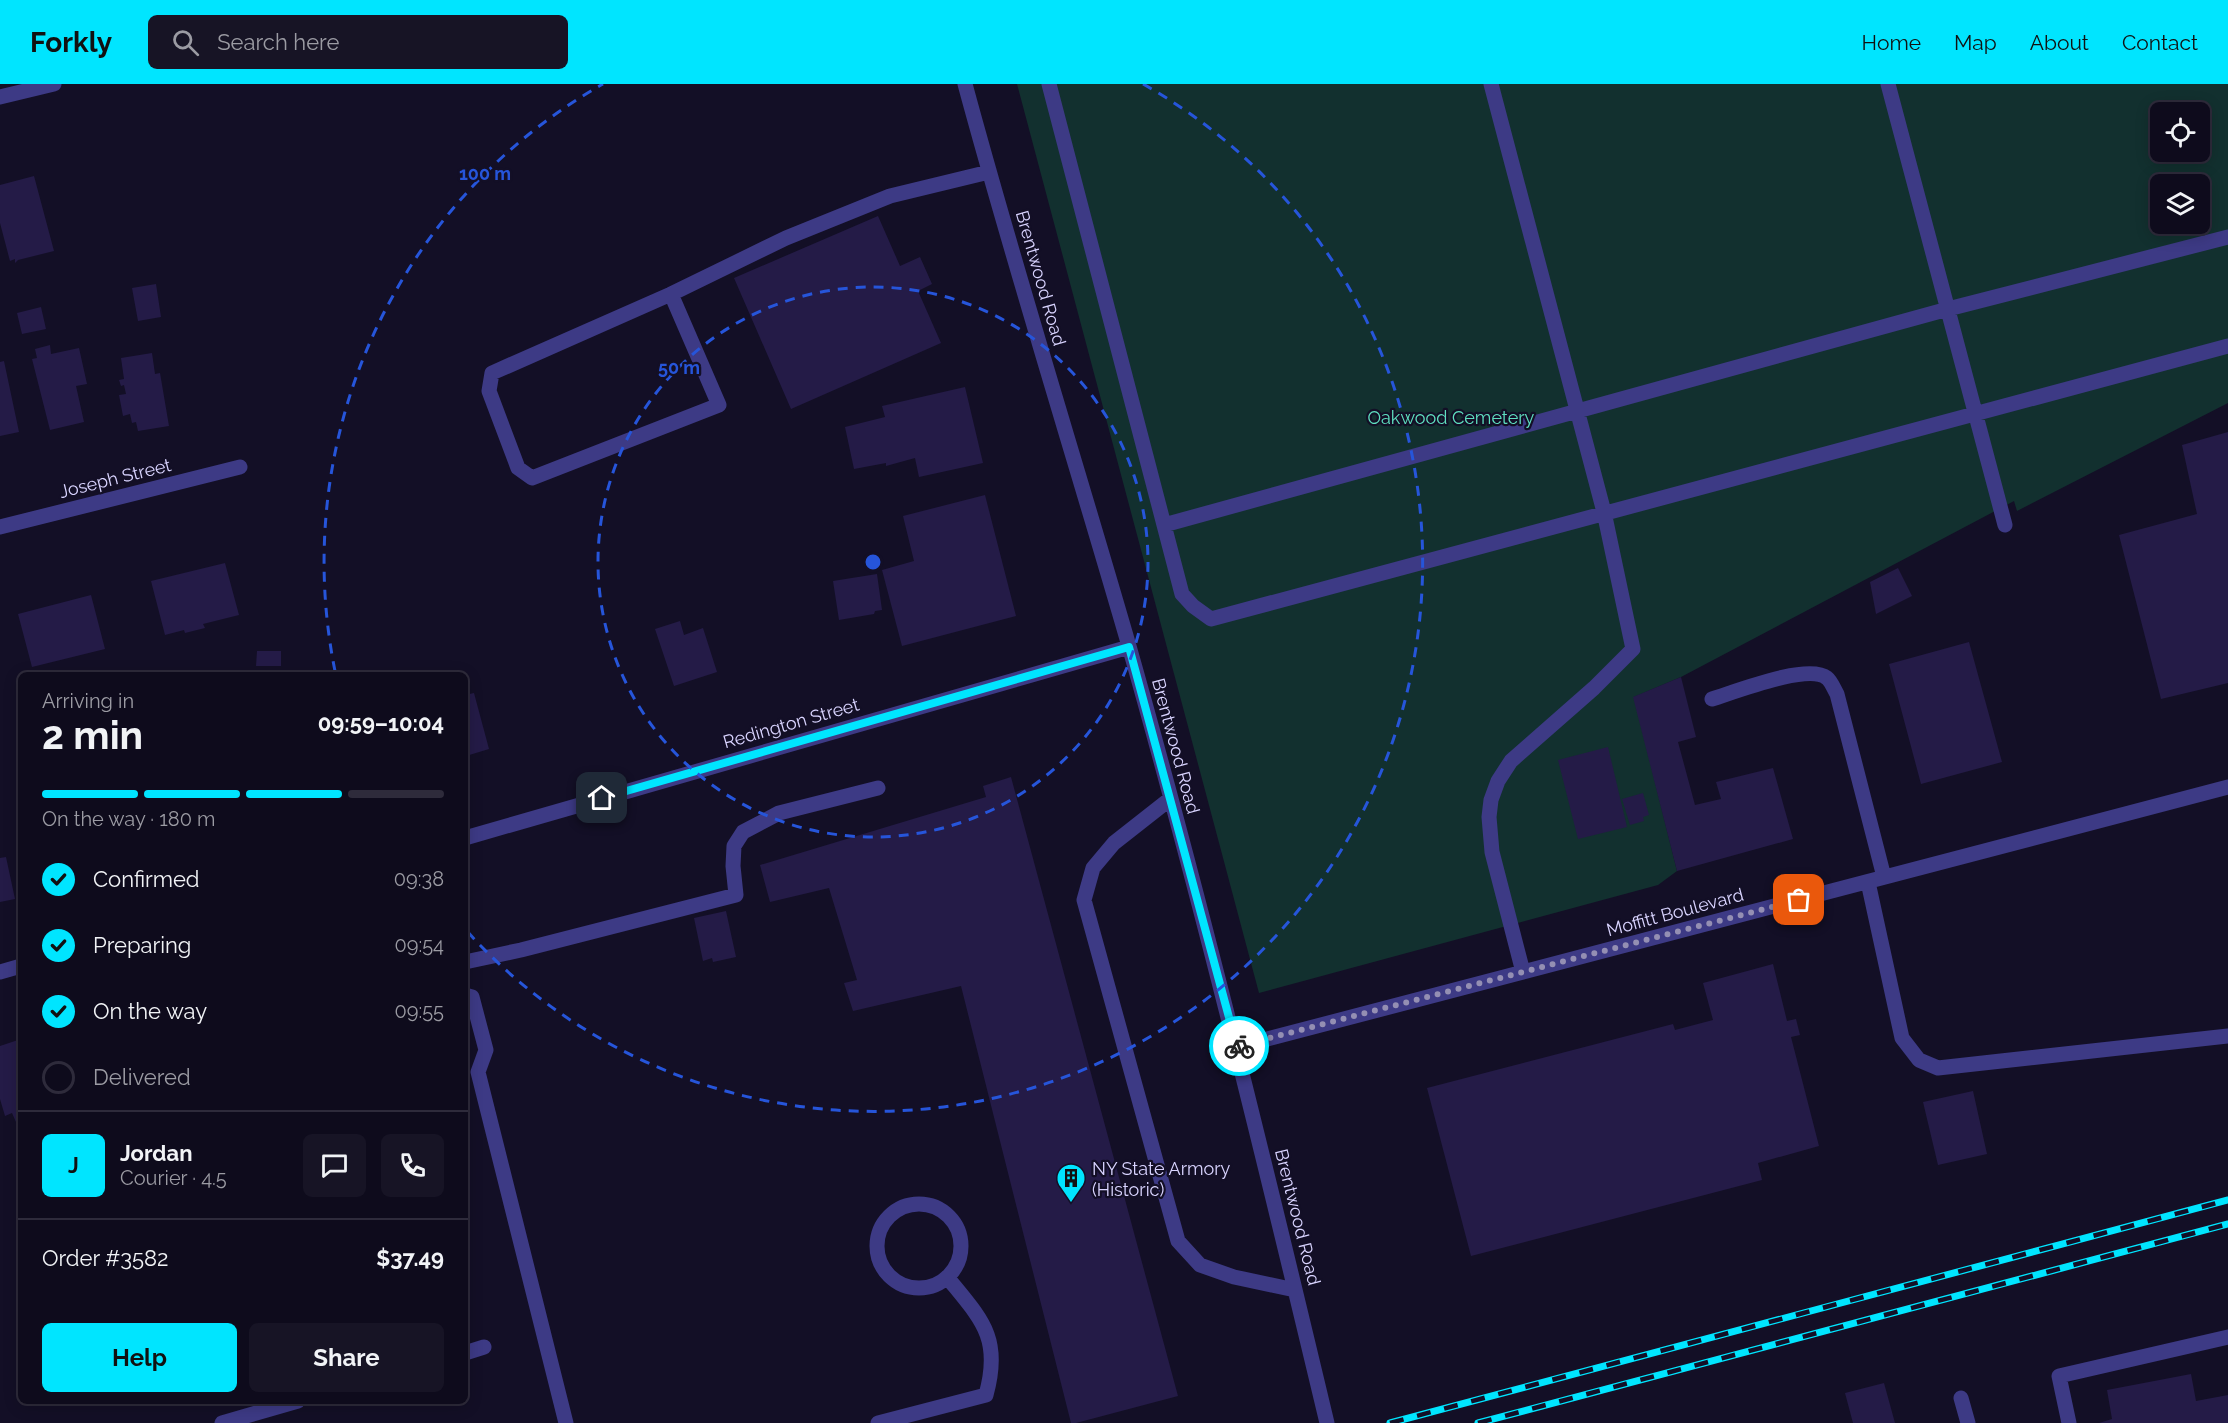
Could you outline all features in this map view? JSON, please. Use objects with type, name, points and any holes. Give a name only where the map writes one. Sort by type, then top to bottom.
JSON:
[{"type":"street","points":[[0,97],[54,84]]},
{"type":"street","name":"Brentwood Road","points":[[965,84],[1129,647],[1237,1047],[1327,1423]]},
{"type":"street","points":[[1049,84],[1182,594],[1193,606],[1211,619],[2228,346]]},
{"type":"street","points":[[1491,84],[1604,512],[1633,649],[1594,688],[1511,761],[1498,781],[1491,800],[1489,818],[1492,852],[1523,972]]},
{"type":"street","points":[[1888,84],[2005,525]]},
{"type":"street","points":[[671,294],[718,405],[532,478],[518,468],[489,391],[492,373],[671,294],[786,237],[890,196],[989,172]]},
{"type":"street","points":[[1164,525],[1948,309],[2228,237]]},
{"type":"street","name":"Joseph Street","points":[[0,527],[240,467]]},
{"type":"street","name":"Redington Street","points":[[468,837],[1129,647]]},
{"type":"street","points":[[1712,699],[1795,674],[1812,672],[1827,678],[1837,694],[1884,877]]},
{"type":"street","name":"Moffitt Boulevard","points":[[1237,1047],[2228,787]]},
{"type":"street","points":[[468,961],[736,895],[733,866],[734,846],[743,831],[779,813],[878,788]]},
{"type":"street","points":[[1170,799],[1114,843],[1093,867],[1084,900],[1099,960],[1178,1241],[1200,1264],[1234,1277],[1295,1290]]},
{"type":"street","points":[[1868,882],[1902,1038],[1919,1060],[1938,1068],[2228,1036]]},
{"type":"street","points":[[0,972],[18,967]]},
{"type":"street","points":[[468,996],[472,997],[486,1050],[478,1072],[566,1423]]},
{"type":"street","points":[[468,1064],[478,1072]]},
{"type":"street","points":[[909,1205],[936,1208],[947,1216],[955,1226],[960,1239],[960,1253],[956,1266],[947,1277],[935,1285],[921,1288],[907,1286],[894,1280],[884,1271],[878,1258],[877,1244],[879,1230],[886,1219],[909,1205]]},
{"type":"street","points":[[878,1423],[986,1395],[992,1357],[990,1339],[977,1315],[947,1277]]},
{"type":"street","points":[[2069,1423],[2059,1376],[2228,1337]]},
{"type":"street","points":[[468,1352],[484,1347]]},
{"type":"street","points":[[1961,1398],[1968,1423]]},
{"type":"street","points":[[222,1423],[288,1404]]},
{"type":"green space","name":"Oakwood Cemetery","points":[[1017,84],[2228,84],[2228,403],[2017,511],[2014,501],[1681,677],[1634,697],[1677,871],[1658,885],[1259,993]]},
{"type":"building","points":[[34,176],[54,251],[18,260],[15,263],[15,259],[10,261],[0,223],[0,185]]},
{"type":"building","points":[[878,216],[900,266],[920,257],[932,284],[918,291],[941,343],[791,409],[734,278]]},
{"type":"building","points":[[156,284],[161,317],[138,321],[132,288]]},
{"type":"building","points":[[41,307],[46,329],[22,334],[17,313]]},
{"type":"building","points":[[50,345],[51,354],[79,348],[87,384],[76,386],[84,422],[50,430],[32,359],[37,358],[35,349]]},
{"type":"building","points":[[152,353],[155,374],[160,373],[169,426],[138,431],[136,422],[132,423],[130,414],[123,416],[119,395],[126,394],[124,385],[121,386],[119,380],[124,379],[121,358]]},
{"type":"building","points":[[4,361],[19,432],[0,436],[0,362]]},
{"type":"building","points":[[965,387],[983,463],[919,477],[915,458],[886,466],[886,463],[854,469],[845,427],[885,417],[882,406]]},
{"type":"building","points":[[2228,432],[2228,683],[2161,699],[2119,535],[2197,514],[2182,445]]},
{"type":"building","points":[[985,495],[1016,616],[902,646],[882,570],[914,561],[903,516]]},
{"type":"building","points":[[225,563],[239,615],[203,624],[205,628],[165,635],[151,581]]},
{"type":"building","points":[[1898,568],[1912,596],[1876,614],[1870,582]]},
{"type":"building","points":[[877,574],[882,610],[875,611],[874,614],[839,620],[833,581]]},
{"type":"building","points":[[91,595],[105,649],[32,667],[18,614]]},
{"type":"building","points":[[680,621],[684,635],[703,628],[717,672],[674,686],[655,629]]},
{"type":"building","points":[[1969,642],[2002,762],[1921,784],[1889,664]]},
{"type":"building","points":[[257,651],[281,651],[281,666],[256,666]]},
{"type":"building","points":[[1681,677],[1696,737],[1678,742],[1695,805],[1721,799],[1716,782],[1773,768],[1793,839],[1677,871],[1633,697]]},
{"type":"building","points":[[474,693],[489,749],[468,755],[468,694]]},
{"type":"building","points":[[1608,747],[1627,827],[1578,839],[1558,760]]},
{"type":"building","name":"NY State Armory (Historic)","points":[[1011,777],[1178,1396],[1076,1423],[1071,1423],[961,986],[853,1011],[844,983],[857,980],[829,888],[770,902],[760,865],[986,797],[983,786]]},
{"type":"building","points":[[1643,793],[1649,815],[1643,817],[1644,821],[1630,825],[1622,799]]},
{"type":"building","points":[[6,857],[15,899],[0,902],[0,858]]},
{"type":"building","points":[[726,911],[736,957],[713,962],[712,958],[703,961],[694,918]]},
{"type":"building","points":[[1773,964],[1787,1021],[1796,1019],[1800,1035],[1791,1037],[1819,1146],[1758,1163],[1762,1180],[1471,1256],[1427,1088],[1673,1024],[1675,1030],[1713,1020],[1703,983]]},
{"type":"building","points":[[18,1040],[18,1122],[16,1122],[12,1113],[5,1116],[0,1099],[0,1046]]},
{"type":"building","points":[[1973,1091],[1987,1154],[1938,1165],[1923,1102]]},
{"type":"building","points":[[2191,1374],[2196,1401],[2228,1395],[2228,1423],[2099,1423],[2112,1419],[2107,1390]]},
{"type":"building","points":[[1884,1383],[1895,1423],[1853,1423],[1845,1393]]},
{"type":"railway","points":[[1390,1423],[2228,1200]]},
{"type":"railway","points":[[1478,1423],[2228,1224]]},
{"type":"way so far","points":[[1239,1046],[1799,900]]},
{"type":"place","name":"NY State Armory (Historic)","points":[[1071,1204]]},
{"type":"route","points":[[602,798],[1129,647],[1237,1047],[1239,1046]]}]
